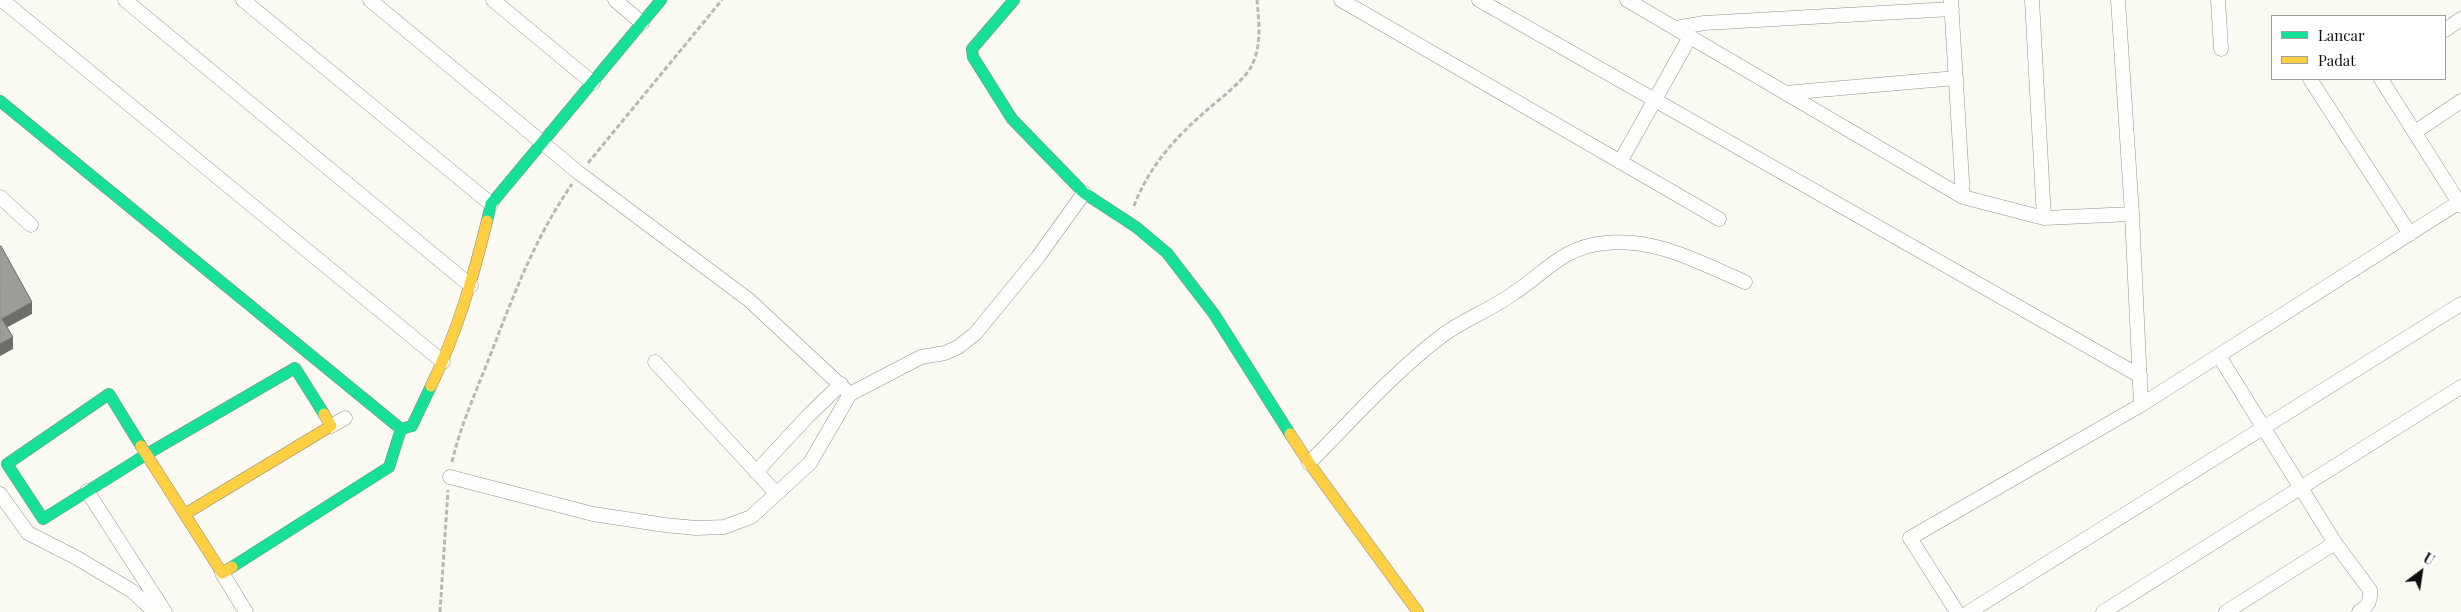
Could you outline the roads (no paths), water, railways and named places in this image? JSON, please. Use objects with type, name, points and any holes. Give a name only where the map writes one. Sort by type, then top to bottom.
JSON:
[{"type":"street","points":[[2,0],[443,362]]},
{"type":"street","points":[[125,0],[471,286]]},
{"type":"street","points":[[243,0],[491,204]]},
{"type":"street","points":[[370,0],[543,142],[579,174],[749,300],[846,389]]},
{"type":"street","points":[[493,0],[593,83]]},
{"type":"street","points":[[615,0],[642,23]]},
{"type":"street","points":[[0,101],[401,429],[407,429],[412,426],[443,362],[471,286],[491,204],[661,0]]},
{"type":"street","points":[[1014,0],[974,45],[973,57],[1012,119],[1084,193],[1128,222],[1167,253],[1214,314],[1309,463],[1418,612]]},
{"type":"street","points":[[1341,0],[1719,219]]},
{"type":"street","points":[[1479,0],[2140,376]]},
{"type":"street","points":[[1627,0],[1963,197],[2044,218],[2132,214]]},
{"type":"street","points":[[2032,0],[2044,218]]},
{"type":"street","points":[[2118,0],[2132,214],[2141,405]]},
{"type":"street","points":[[2218,0],[2221,49]]},
{"type":"street","points":[[1676,28],[1704,23],[1951,4],[1963,197]]},
{"type":"street","points":[[2446,29],[2461,19]]},
{"type":"street","points":[[1620,162],[1690,38]]},
{"type":"street","points":[[1784,93],[1956,78]]},
{"type":"street","points":[[2311,80],[2410,234]]},
{"type":"street","points":[[1957,612],[1910,538],[2141,405],[2460,203],[2382,80]]},
{"type":"street","points":[[2415,132],[2461,101]]},
{"type":"street","points":[[756,472],[808,416],[846,389],[921,357],[945,353],[958,347],[975,334],[1038,257],[1084,193]]},
{"type":"street","points":[[0,198],[31,225]]},
{"type":"street","points":[[1309,463],[1424,350],[1445,334],[1499,304],[1570,250],[1605,243],[1642,242],[1674,252],[1745,282]]},
{"type":"street","points":[[1969,612],[2461,304]]},
{"type":"street","points":[[2219,356],[2335,543],[2370,590],[2370,600],[2366,608],[2359,612]]},
{"type":"street","points":[[655,362],[776,494]]},
{"type":"street","points":[[246,612],[185,514],[147,454],[109,394],[7,464],[43,519],[147,454],[295,368],[331,426]]},
{"type":"street","points":[[2103,612],[2461,387]]},
{"type":"street","points":[[450,477],[593,514],[696,528],[724,527],[750,517],[810,463],[846,389]]},
{"type":"street","points":[[185,514],[345,418]]},
{"type":"street","points":[[222,573],[389,467],[401,429]]},
{"type":"street","points":[[86,491],[165,612]]},
{"type":"street","points":[[0,494],[28,533],[77,558],[132,591],[154,612]]},
{"type":"street","points":[[2226,612],[2335,543]]}]
